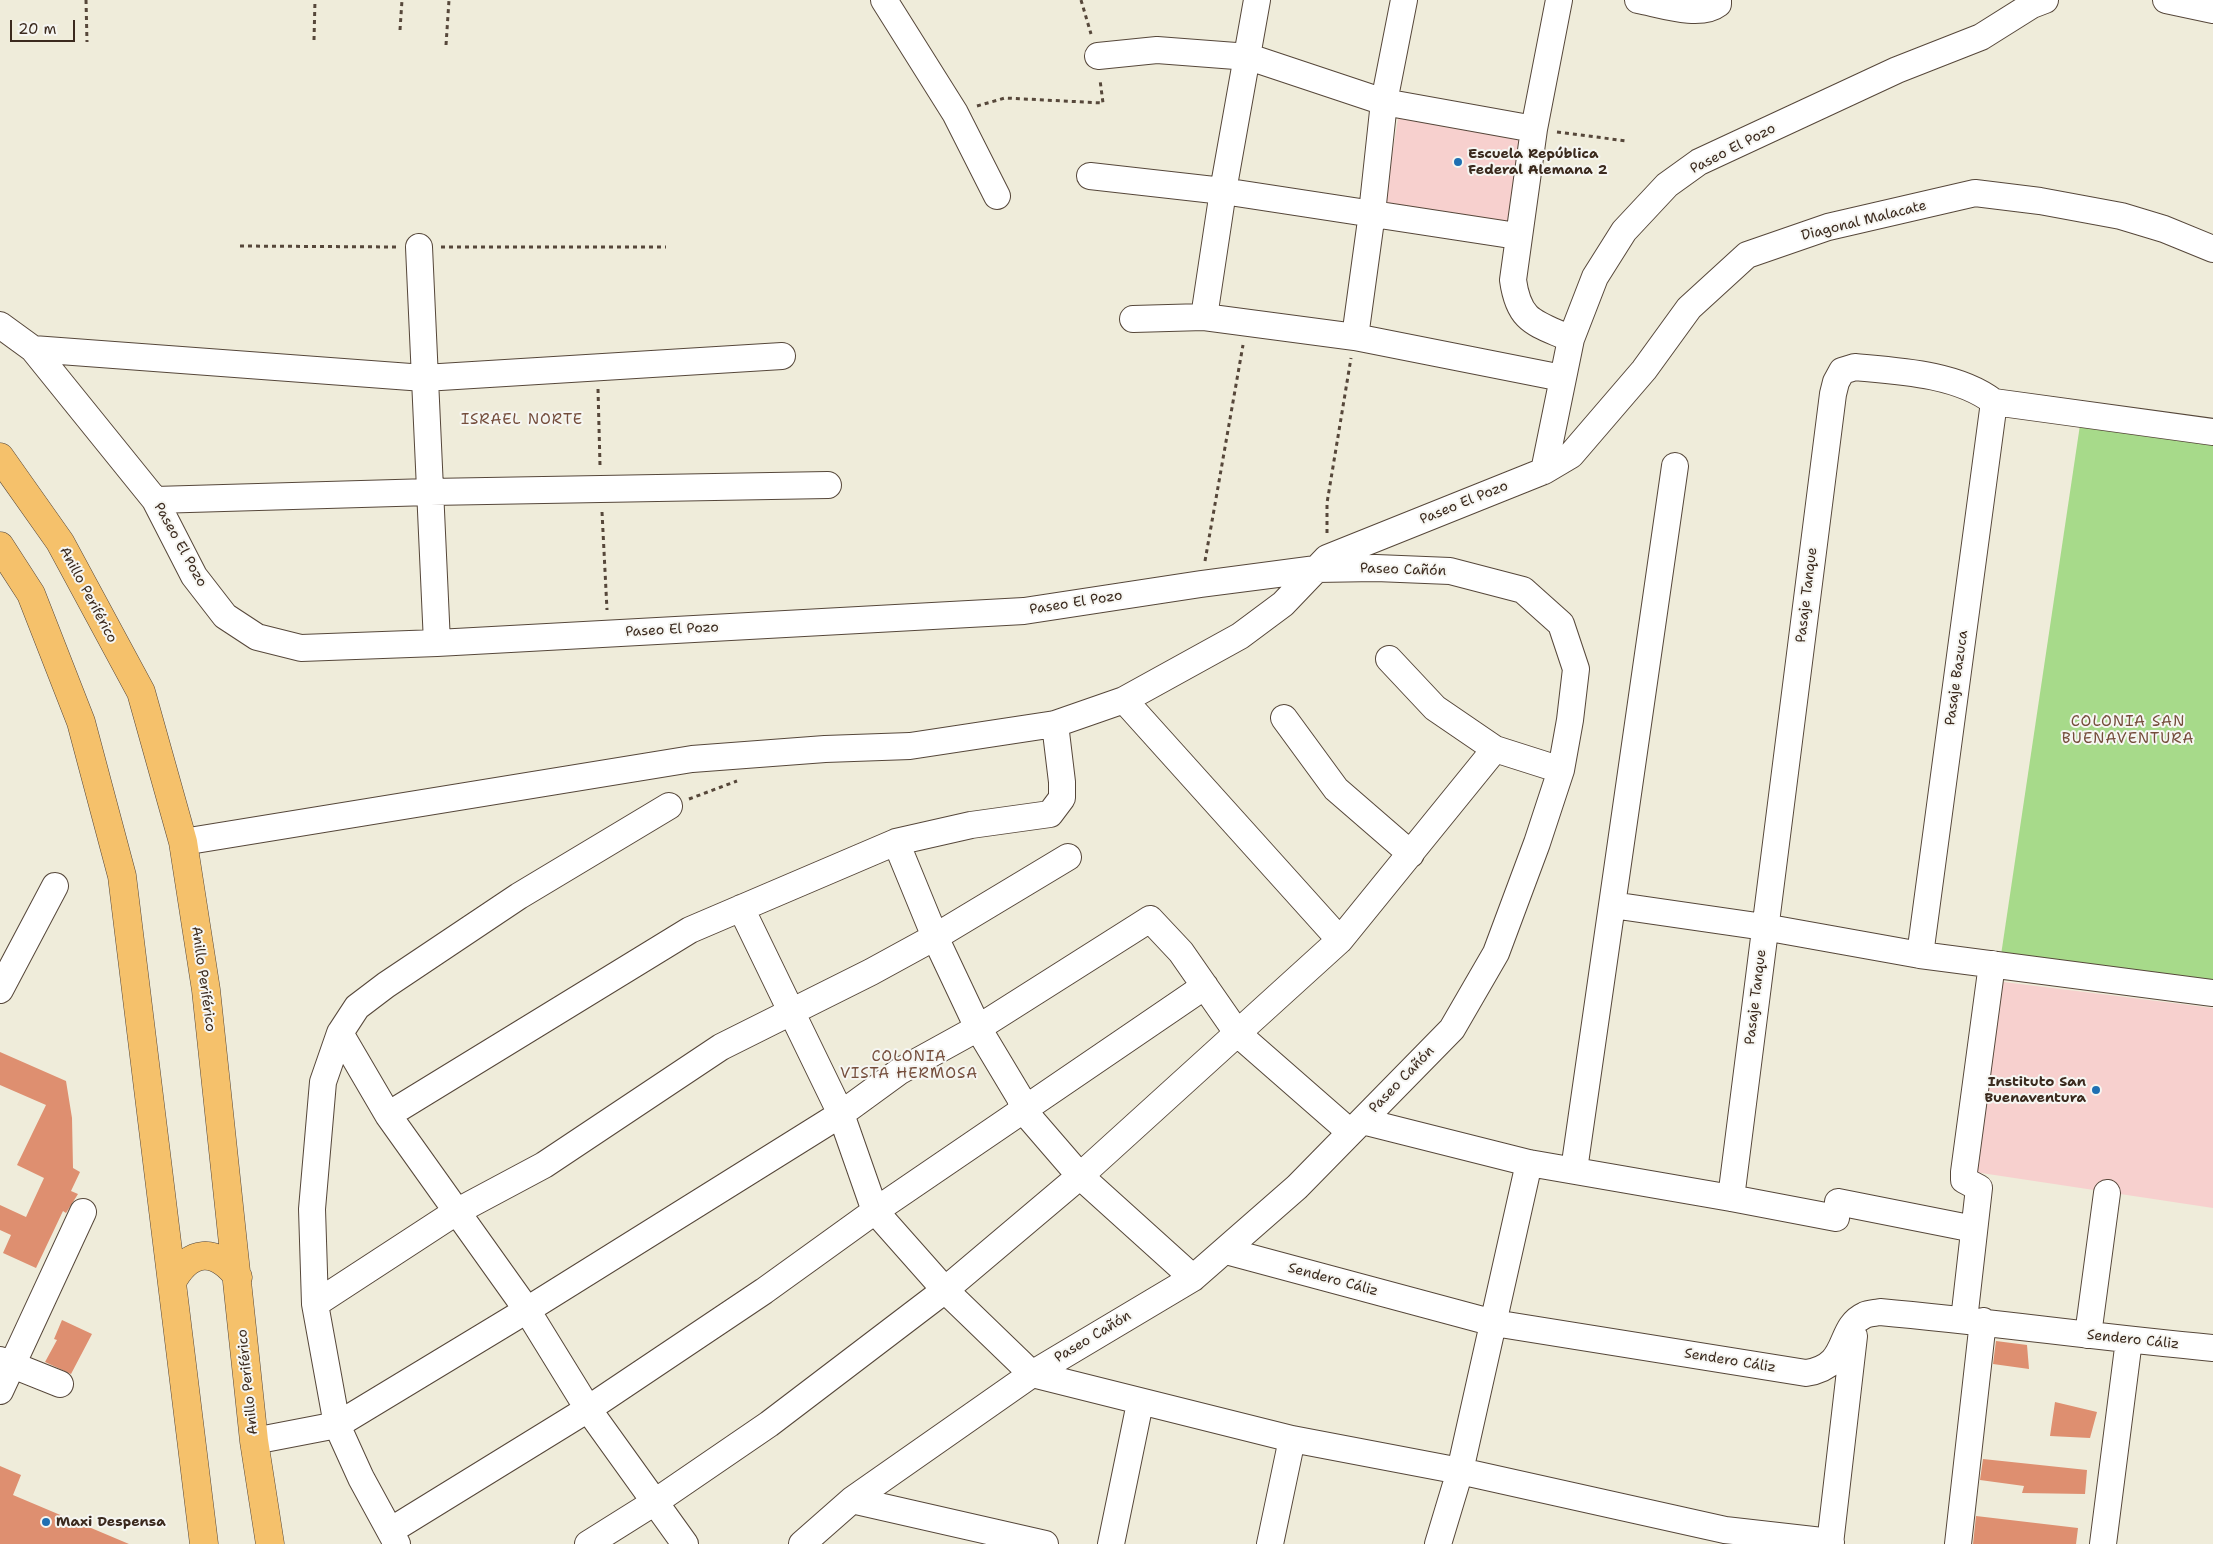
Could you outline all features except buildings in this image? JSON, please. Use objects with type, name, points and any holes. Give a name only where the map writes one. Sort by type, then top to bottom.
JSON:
[{"type":"highway","name":"Anillo Periférico","points":[[0,457],[60,542],[140,692],[183,842],[206,990],[254,1441],[270,1544]]},
{"type":"highway","points":[[0,546],[31,594],[81,722],[122,876],[204,1544]]},
{"type":"highway","points":[[172,1282],[180,1267],[194,1258],[212,1256],[227,1263],[238,1277]]},
{"type":"street","points":[[884,0],[955,113],[997,196]]},
{"type":"street","points":[[1204,317],[1223,191],[1258,0]]},
{"type":"street","points":[[1355,337],[1372,213],[1384,102],[1404,0]]},
{"type":"street","points":[[1559,0],[1534,129],[1517,236],[1513,280],[1515,299],[1527,319],[1572,339]]},
{"type":"street","points":[[1638,0],[1698,11],[1711,10],[1718,4],[1718,0]]},
{"type":"street","name":"Paseo El Pozo","points":[[0,325],[33,348],[155,500],[194,576],[225,616],[257,637],[301,648],[437,643],[1024,611],[1201,584],[1322,564],[1544,471],[1562,378],[1572,339],[1595,277],[1624,231],[1667,185],[1700,162],[1897,70],[1981,38],[2032,5],[2045,0]]},
{"type":"street","points":[[2166,0],[2213,10]]},
{"type":"street","points":[[1098,56],[1157,50],[1249,57],[1384,102],[1534,129]]},
{"type":"street","points":[[1090,176],[1223,191],[1517,236]]},
{"type":"street","name":"Diagonal Malacate","points":[[1544,471],[1572,455],[1644,370],[1689,308],[1747,255],[1828,227],[1975,193],[2040,200],[2121,216],[2164,229],[2213,249]]},
{"type":"street","points":[[419,247],[437,643]]},
{"type":"street","points":[[1133,319],[1204,317],[1355,337],[1562,378]]},
{"type":"street","points":[[33,348],[424,378],[782,356]]},
{"type":"street","name":"Pasaje Tanque","points":[[1731,1198],[1764,927],[1836,382],[1842,371],[1855,367],[1872,368],[1948,380],[1981,392],[1994,402],[2213,432]]},
{"type":"street","name":"Pasaje Bazuca","points":[[1920,955],[1994,402]]},
{"type":"street","points":[[1574,1170],[1675,466]]},
{"type":"street","points":[[155,500],[430,492],[828,485]]},
{"type":"street","points":[[183,842],[692,759],[825,748],[910,746],[1055,724],[1124,700],[1240,636],[1283,604],[1322,564]]},
{"type":"street","name":"Paseo Cañón","points":[[802,1544],[852,1500],[1032,1374],[1193,1278],[1226,1252],[1297,1187],[1452,1029],[1496,953],[1537,843],[1561,770],[1570,720],[1576,668],[1560,624],[1523,590],[1450,571],[1322,564]]},
{"type":"street","points":[[1389,659],[1435,708],[1495,749],[1561,770]]},
{"type":"street","points":[[1124,700],[1340,940]]},
{"type":"street","points":[[1284,718],[1336,789],[1412,854]]},
{"type":"street","points":[[388,1115],[690,930],[896,842],[971,825],[1050,814],[1062,798],[1062,782],[1055,724]]},
{"type":"street","points":[[588,1544],[655,1502],[769,1424],[945,1290],[1080,1176],[1340,940],[1412,854],[1495,749]]},
{"type":"street","points":[[669,806],[519,896],[386,985],[357,1006],[340,1032],[323,1082],[312,1209],[315,1304],[337,1425],[361,1478],[394,1538],[764,1291],[875,1212],[1205,986]]},
{"type":"street","points":[[896,842],[935,938],[978,1028],[1020,1098],[1023,1110],[1080,1176],[1193,1278]]},
{"type":"street","points":[[315,1304],[456,1212],[544,1165],[721,1047],[935,938],[1068,857]]},
{"type":"street","points":[[0,990],[55,886]]},
{"type":"street","points":[[1612,905],[1764,927],[1920,955],[2213,993]]},
{"type":"street","points":[[741,908],[840,1114],[875,1212],[945,1290],[1032,1374],[1292,1439],[1460,1471],[1723,1537],[1830,1543],[1856,1321]]},
{"type":"street","points":[[254,1441],[337,1425],[527,1310],[840,1114],[900,1071],[978,1028],[1150,919],[1181,952],[1238,1034],[1356,1127],[1529,1164],[1574,1170],[1836,1218],[1838,1202],[1974,1229]]},
{"type":"street","points":[[1958,1544],[1973,1320],[1974,1229],[1979,1188],[1964,1180],[1964,1172],[1992,964]]},
{"type":"street","points":[[340,1032],[388,1115],[527,1310],[588,1409],[685,1544]]},
{"type":"street","points":[[1438,1544],[1460,1471],[1529,1164]]},
{"type":"street","points":[[2088,1335],[2107,1193]]},
{"type":"street","points":[[0,1391],[6,1363],[83,1212]]},
{"type":"street","name":"Sendero Cáliz","points":[[1226,1252],[1494,1323],[1806,1373],[1820,1371],[1834,1362],[1856,1321],[1866,1315],[1880,1312],[1973,1320],[2128,1340],[2213,1348]]},
{"type":"street","points":[[2103,1544],[2128,1340]]},
{"type":"street","points":[[6,1363],[60,1384]]},
{"type":"street","points":[[1111,1544],[1140,1402]]},
{"type":"street","points":[[1270,1544],[1292,1439]]},
{"type":"street","points":[[852,1500],[1045,1544]]},
{"type":"path","points":[[86,0],[87,42]]},
{"type":"path","points":[[314,40],[315,0]]},
{"type":"path","points":[[400,30],[402,0]]},
{"type":"path","points":[[446,45],[449,0]]},
{"type":"path","points":[[955,113],[1005,98],[1103,103],[1098,56],[1081,0]]},
{"type":"path","points":[[1534,129],[1627,141]]},
{"type":"path","points":[[240,246],[666,248]]},
{"type":"path","points":[[1201,584],[1247,323]]},
{"type":"path","points":[[1322,564],[1327,503],[1355,337]]},
{"type":"shaded area","name":"Escuela República Federal Alemana 2","points":[[1402,95],[1532,120],[1515,228],[1384,203]]},
{"type":"shaded area","name":"Instituto San Buenaventura","points":[[1996,981],[2213,1008],[2213,1208],[1968,1171]]},
{"type":"green space","points":[[2080,425],[2213,443],[2213,984],[2001,955]]},
{"type":"place","name":"Escuela República Federal Alemana 2","points":[[1458,162]]},
{"type":"place","name":"Instituto San Buenaventura","points":[[2096,1090]]},
{"type":"place","name":"Maxi Despensa","points":[[46,1522]]},
{"type":"district","name":"ISRAEL NORTE","points":[[522,420]]},
{"type":"district","name":"COLONIA SAN BUENAVENTURA","points":[[2128,730]]},
{"type":"district","name":"COLONIA VISTA HERMOSA","points":[[909,1066]]}]
